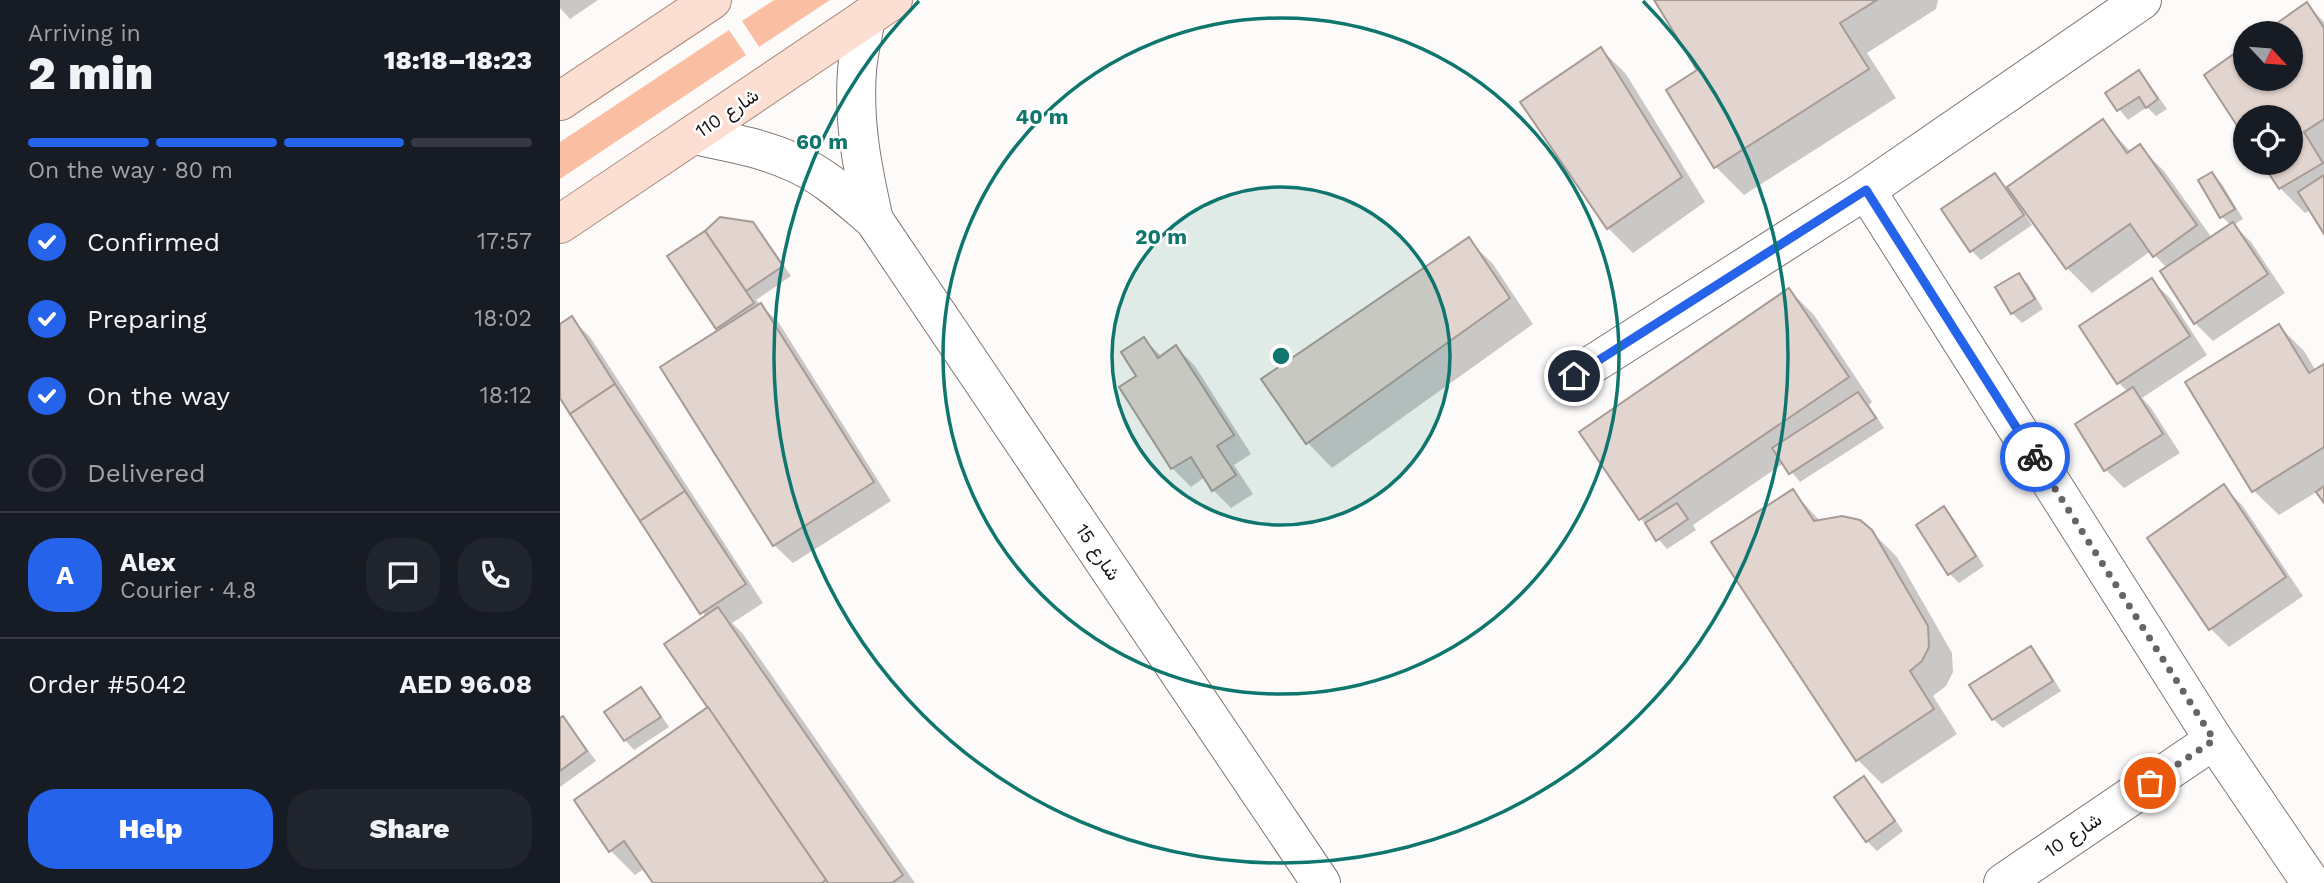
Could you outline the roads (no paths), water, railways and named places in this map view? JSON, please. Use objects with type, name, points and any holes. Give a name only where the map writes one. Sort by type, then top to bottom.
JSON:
[{"type":"main road","points":[[560,101],[712,0]]},
{"type":"main road","name":"شارع 110","points":[[560,224],[879,9]]},
{"type":"street","points":[[1574,376],[1866,190],[2142,0]]},
{"type":"street","name":"شارع 15","points":[[874,220],[856,123],[857,71],[879,9]]},
{"type":"street","name":"شارع 15","points":[[694,135],[746,145],[795,163],[831,184],[874,220],[1321,883]]},
{"type":"street","points":[[1866,190],[2214,740],[2311,883]]},
{"type":"street","name":"شارع 10","points":[[2003,883],[2214,740]]}]
